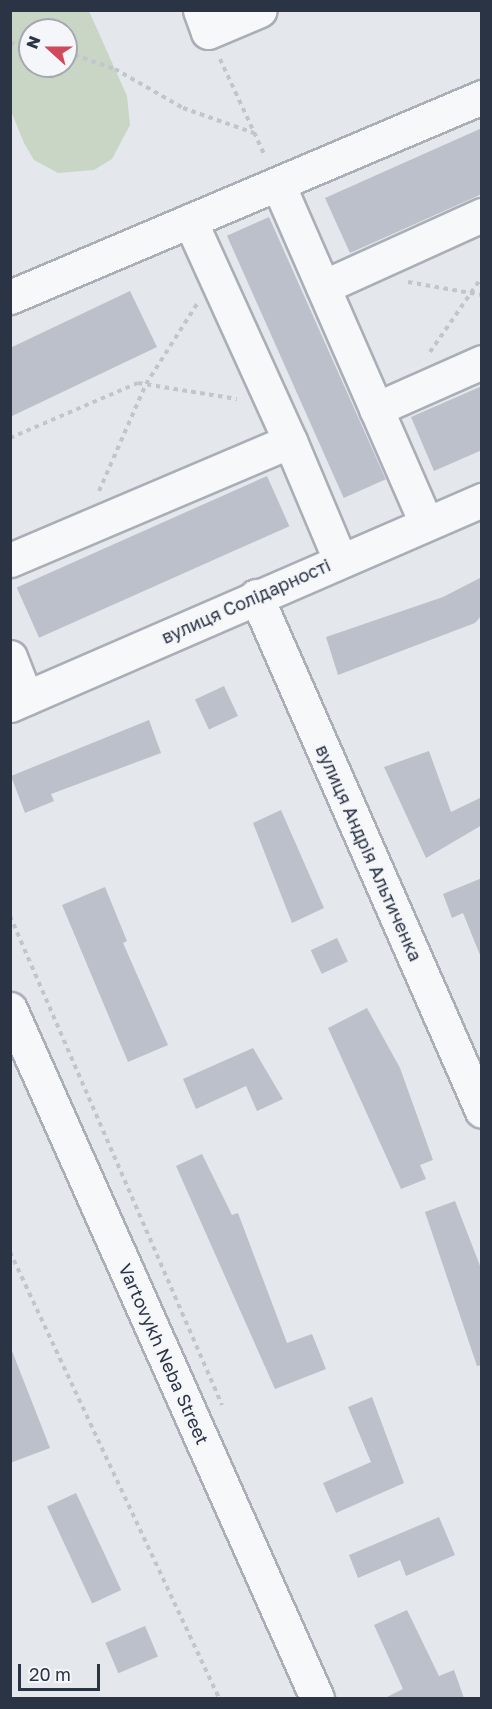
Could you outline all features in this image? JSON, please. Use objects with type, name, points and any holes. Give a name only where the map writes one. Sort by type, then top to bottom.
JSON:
[{"type":"street","points":[[204,21],[260,10]]},
{"type":"street","points":[[10,297],[482,97]]},
{"type":"street","points":[[278,184],[426,523]]},
{"type":"street","points":[[323,287],[482,215]]},
{"type":"street","points":[[190,221],[290,441],[340,560]]},
{"type":"street","points":[[376,409],[482,362]]},
{"type":"street","points":[[10,560],[290,441]]},
{"type":"street","name":"вулиця Солідарності","points":[[18,701],[482,500]]},
{"type":"street","name":"вулиця Андрія Альтиченка","points":[[256,596],[482,1111]]},
{"type":"street","points":[[10,657],[18,701]]},
{"type":"street","name":"Vartovykh Neba Street","points":[[10,1009],[317,1698]]},
{"type":"path","points":[[204,21],[278,184]]},
{"type":"path","points":[[78,56],[115,69],[183,108],[254,133]]},
{"type":"path","points":[[85,528],[146,384],[215,276]]},
{"type":"path","points":[[426,356],[482,277]]},
{"type":"path","points":[[10,438],[146,384],[273,405]]},
{"type":"path","points":[[10,916],[227,1416]]},
{"type":"path","points":[[10,1252],[219,1698]]},
{"type":"green space","points":[[10,11],[89,11],[127,96],[130,125],[112,159],[94,170],[58,173],[34,160],[24,143],[11,111]]},
{"type":"building","points":[[482,128],[482,194],[350,253],[325,198]]},
{"type":"building","points":[[269,217],[386,479],[344,498],[227,236]]},
{"type":"building","points":[[130,291],[157,347],[10,417],[10,348]]},
{"type":"building","points":[[482,386],[482,450],[434,471],[411,417]]},
{"type":"building","points":[[267,476],[289,526],[39,638],[17,587]]},
{"type":"building","points":[[482,577],[482,615],[475,623],[338,675],[326,637],[443,597]]},
{"type":"building","points":[[224,686],[238,716],[209,729],[195,700]]},
{"type":"building","points":[[149,720],[161,753],[51,794],[54,801],[25,813],[11,776]]},
{"type":"building","points":[[429,751],[451,812],[482,797],[482,825],[426,858],[384,767]]},
{"type":"building","points":[[281,810],[324,908],[292,923],[253,823]]},
{"type":"building","points":[[482,878],[482,955],[480,955],[463,913],[452,918],[443,894]]},
{"type":"building","points":[[105,887],[127,941],[123,943],[168,1045],[128,1062],[62,905]]},
{"type":"building","points":[[337,938],[348,962],[322,974],[311,950]]},
{"type":"building","points":[[367,1008],[400,1068],[433,1160],[420,1165],[426,1179],[401,1189],[328,1028]]},
{"type":"building","points":[[253,1048],[283,1099],[257,1111],[246,1086],[196,1109],[183,1079]]},
{"type":"building","points":[[202,1154],[232,1215],[238,1213],[287,1343],[312,1334],[326,1369],[275,1389],[176,1166]]},
{"type":"building","points":[[455,1201],[482,1271],[482,1365],[477,1366],[425,1212]]},
{"type":"building","points":[[10,1351],[12,1351],[50,1448],[10,1463]]},
{"type":"building","points":[[372,1397],[404,1483],[336,1513],[323,1483],[371,1462],[348,1407]]},
{"type":"building","points":[[76,1493],[121,1590],[92,1603],[47,1507]]},
{"type":"building","points":[[439,1517],[455,1555],[406,1576],[400,1560],[358,1578],[349,1555]]},
{"type":"building","points":[[407,1610],[439,1676],[454,1670],[464,1698],[385,1698],[403,1689],[374,1625]]},
{"type":"building","points":[[145,1626],[158,1656],[118,1673],[105,1643]]}]
